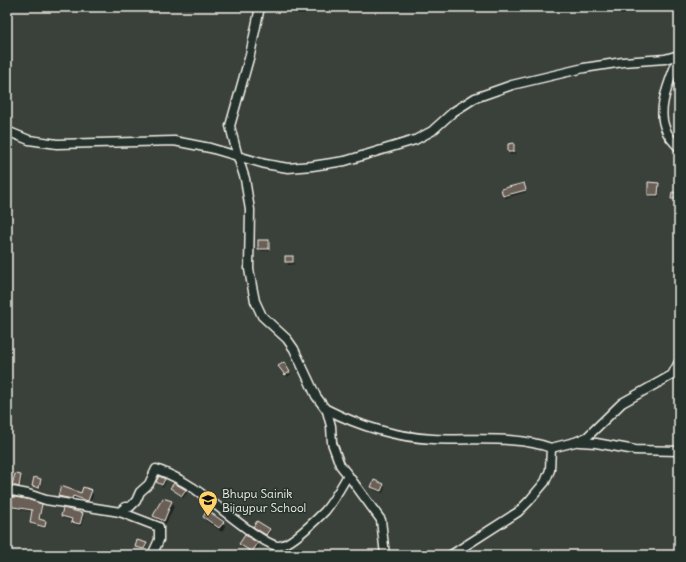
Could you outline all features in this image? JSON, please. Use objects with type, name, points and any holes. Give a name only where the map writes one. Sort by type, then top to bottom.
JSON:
[{"type":"street","points":[[260,7],[250,55],[230,126],[245,179],[250,210],[249,269],[255,301],[262,316],[287,339],[294,349],[316,396],[326,409],[331,426],[332,444],[340,466],[381,520],[385,555]]},
{"type":"street","points":[[7,131],[29,140],[57,144],[174,141],[210,148],[265,164],[288,168],[346,162],[415,140],[432,131],[453,112],[475,98],[512,85],[584,68],[608,64],[665,59],[679,54]]},
{"type":"street","points":[[679,54],[664,94],[662,108],[665,130],[679,148]]},
{"type":"street","points":[[326,409],[342,417],[395,434],[434,439],[508,440],[540,444],[551,448],[575,442],[587,437],[622,403],[672,375],[679,362]]},
{"type":"street","points":[[575,442],[596,443],[635,450],[679,451]]},
{"type":"street","points":[[451,555],[518,512],[529,501],[545,482],[550,470],[551,448]]},
{"type":"street","points":[[666,451],[679,459]]},
{"type":"street","points":[[120,512],[125,507],[130,507],[136,501],[140,492],[149,484],[156,469],[170,474],[192,487],[252,532],[271,544],[279,546],[290,541],[302,532],[324,511],[348,475]]},
{"type":"street","points":[[7,490],[28,494],[46,500],[120,512],[159,527],[159,540],[152,555]]},
{"type":"building","points":[[514,143],[514,152],[508,152],[508,144]]},
{"type":"building","points":[[648,182],[659,183],[658,195],[648,195]]},
{"type":"building","points":[[524,183],[526,190],[503,196],[501,189]]},
{"type":"building","points":[[672,192],[679,193],[679,199],[671,199]]},
{"type":"building","points":[[258,240],[269,240],[269,249],[258,249]]},
{"type":"building","points":[[285,256],[293,256],[293,262],[285,262]]},
{"type":"building","points":[[284,362],[290,372],[285,375],[278,366]]},
{"type":"building","points":[[15,474],[21,475],[19,487],[12,485]]},
{"type":"building","points":[[159,476],[165,479],[162,485],[156,482]]},
{"type":"building","points":[[34,477],[41,479],[39,488],[32,486]]},
{"type":"building","points":[[374,480],[384,484],[381,491],[371,487]]},
{"type":"building","points":[[174,483],[186,490],[182,496],[170,488]]},
{"type":"building","points":[[61,486],[81,493],[83,487],[92,490],[88,501],[73,496],[72,499],[58,496]]},
{"type":"building","points":[[7,496],[27,499],[42,504],[39,519],[46,521],[45,527],[30,523],[32,510],[7,506]]},
{"type":"building","points":[[163,498],[172,501],[164,521],[153,516]]},
{"type":"building","points":[[63,508],[83,513],[80,524],[71,522],[72,519],[61,516]]},
{"type":"building","points":[[207,510],[224,522],[219,528],[203,517]]},
{"type":"building","points":[[257,521],[270,529],[266,535],[253,527]]},
{"type":"building","points":[[245,535],[258,543],[252,552],[239,544]]},
{"type":"building","points":[[137,540],[147,543],[144,549],[135,547]]},
{"type":"place","name":"Bhupu Sainik Bijaypur School","points":[[208,517]]}]
